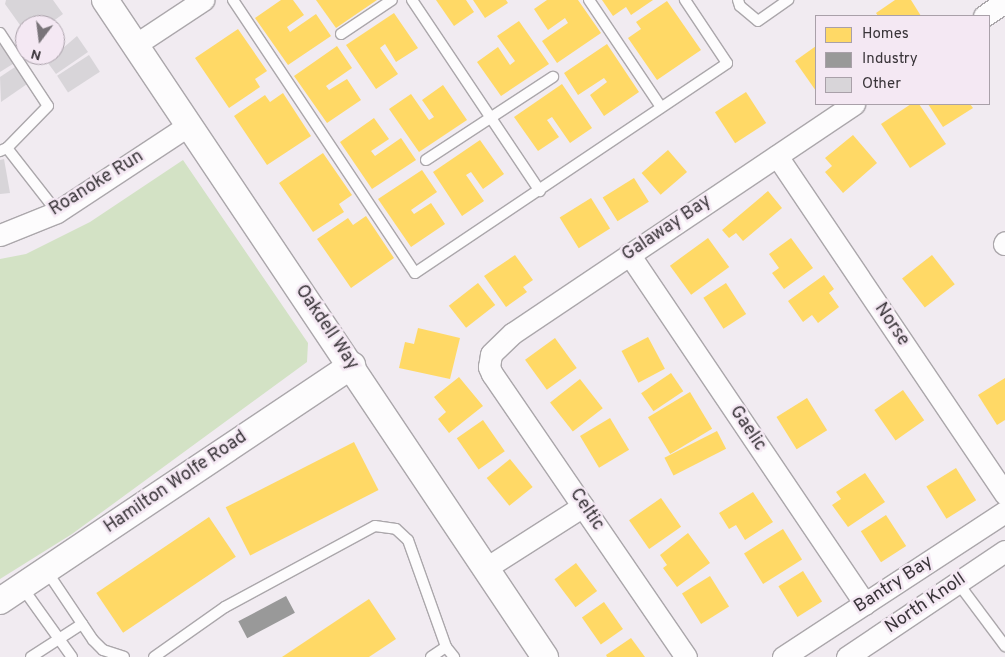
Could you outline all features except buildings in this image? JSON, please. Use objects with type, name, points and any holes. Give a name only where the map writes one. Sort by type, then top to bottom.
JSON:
[{"type":"street","name":"Oakdell Way","points":[[105,0],[352,366],[544,657]]},
{"type":"street","points":[[135,45],[204,0]]},
{"type":"street","points":[[986,15],[1005,2]]},
{"type":"street","name":"Galaway Bay","points":[[490,362],[491,354],[513,333],[853,105]]},
{"type":"street","name":"Roanoke Run","points":[[0,235],[57,212],[189,125]]},
{"type":"street","name":"Norse","points":[[777,156],[1005,494]]},
{"type":"street","name":"Gaelic","points":[[629,254],[865,604]]},
{"type":"street","name":"Celtic","points":[[490,362],[492,374],[686,657]]},
{"type":"street","name":"Hamilton Wolfe Road","points":[[0,601],[352,366]]},
{"type":"street","points":[[486,568],[583,506]]},
{"type":"street","name":"Bantry Bay","points":[[783,657],[1005,512]]},
{"type":"street","name":"North Knoll","points":[[847,657],[1005,551]]},
{"type":"lane","points":[[233,0],[415,272],[540,191],[726,63],[685,0]]},
{"type":"lane","points":[[341,34],[392,0]]},
{"type":"lane","points":[[412,0],[540,191]]},
{"type":"lane","points":[[589,0],[660,107]]},
{"type":"lane","points":[[738,0],[740,6],[758,20],[788,0]]},
{"type":"lane","points":[[0,33],[48,106],[4,149],[57,212]]},
{"type":"lane","points":[[426,160],[553,77]]},
{"type":"lane","points":[[154,657],[225,607],[375,526],[396,529],[408,540],[446,647],[454,657]]},
{"type":"lane","points":[[46,569],[82,624],[103,650],[124,657]]},
{"type":"lane","points":[[958,583],[1005,646]]},
{"type":"lane","points":[[21,586],[72,657]]},
{"type":"lane","points":[[31,657],[82,624]]},
{"type":"lane","points":[[431,657],[446,647]]},
{"type":"green space","points":[[183,160],[308,343],[307,362],[72,534],[0,579],[0,259],[26,254],[90,222]]}]
